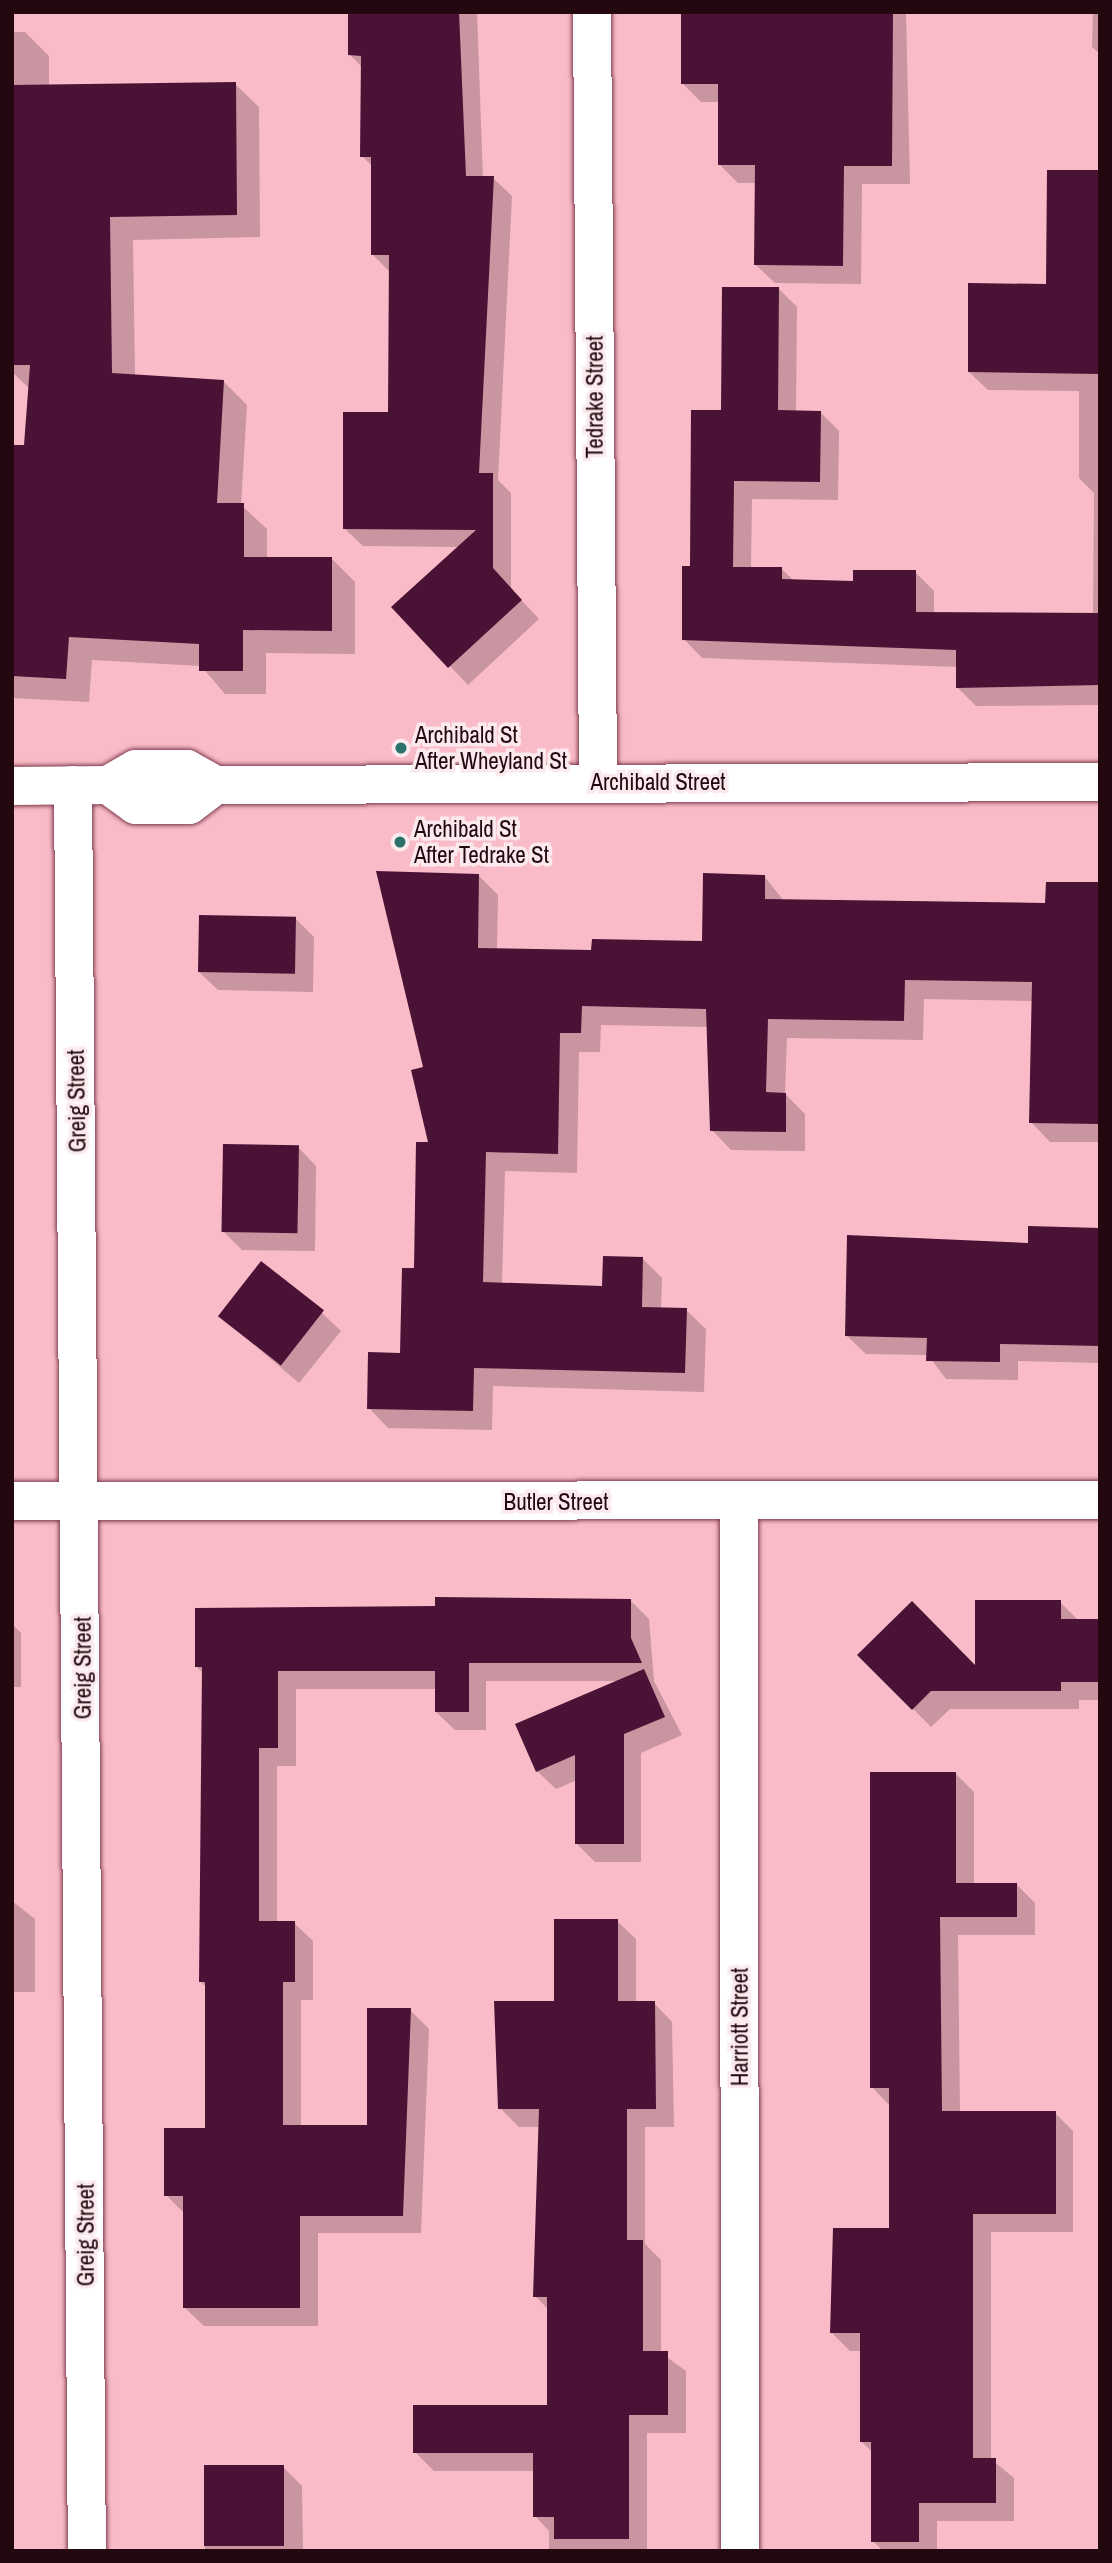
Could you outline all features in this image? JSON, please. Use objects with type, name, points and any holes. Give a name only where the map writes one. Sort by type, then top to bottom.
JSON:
[{"type":"street","name":"Tedrake Street","points":[[592,12],[598,782]]},
{"type":"street","name":"Archibald Street","points":[[12,786],[91,785],[136,769],[187,769],[216,785],[1100,782]]},
{"type":"street","name":"Greig Street","points":[[87,2551],[82,1500],[91,785]]},
{"type":"street","name":"Butler Street","points":[[12,1501],[739,1503],[1100,1500]]},
{"type":"street","name":"Harriott Street","points":[[739,1503],[740,2551]]},
{"type":"building","points":[[348,12],[459,12],[466,176],[494,176],[479,473],[493,473],[493,568],[522,600],[448,668],[391,607],[476,530],[343,529],[343,412],[388,412],[389,255],[371,255],[371,157],[360,157],[361,56],[348,55]]},
{"type":"building","points":[[681,12],[893,14],[892,166],[844,166],[843,266],[754,265],[755,165],[718,165],[718,84],[681,84]]},
{"type":"building","points":[[236,82],[237,215],[110,217],[112,373],[224,380],[217,503],[244,503],[244,557],[332,557],[332,631],[243,630],[243,671],[199,671],[199,644],[69,637],[66,679],[12,676],[12,445],[24,445],[30,365],[12,365],[12,85]]},
{"type":"building","points":[[1047,170],[1100,170],[1100,374],[968,372],[968,283],[1046,284]]},
{"type":"building","points":[[722,287],[779,287],[778,410],[821,411],[820,482],[734,481],[733,567],[782,567],[782,579],[853,581],[853,570],[916,570],[916,612],[1100,613],[1100,685],[956,688],[956,650],[682,640],[682,566],[690,566],[691,410],[721,410]]},
{"type":"building","points":[[376,871],[479,874],[478,948],[591,950],[592,939],[702,941],[703,873],[765,875],[765,899],[1045,903],[1046,882],[1100,882],[1100,1124],[1029,1123],[1032,982],[905,980],[904,1021],[768,1019],[766,1092],[786,1093],[786,1132],[710,1131],[706,1009],[582,1006],[581,1033],[560,1033],[558,1154],[486,1152],[483,1282],[602,1286],[603,1256],[643,1257],[642,1307],[687,1308],[685,1373],[474,1368],[473,1411],[367,1409],[368,1352],[400,1353],[402,1268],[414,1268],[416,1142],[428,1142],[411,1070],[423,1067]]},
{"type":"building","points":[[199,915],[296,917],[295,974],[198,972]]},
{"type":"building","points":[[223,1144],[299,1145],[297,1233],[221,1232]]},
{"type":"building","points":[[1028,1226],[1100,1228],[1100,1346],[1000,1344],[1000,1362],[926,1361],[927,1338],[845,1336],[847,1235],[1028,1243]]},
{"type":"building","points":[[261,1261],[324,1310],[281,1365],[218,1316]]},
{"type":"building","points":[[435,1597],[631,1599],[631,1638],[642,1663],[469,1663],[469,1712],[435,1712],[435,1671],[278,1671],[278,1748],[259,1748],[259,1921],[295,1921],[295,1982],[283,1982],[283,2125],[367,2125],[367,2008],[411,2008],[403,2216],[300,2216],[300,2308],[183,2308],[183,2196],[164,2196],[164,2128],[205,2128],[205,1982],[199,1982],[202,1667],[195,1667],[195,1608],[435,1606]]},
{"type":"building","points":[[975,1600],[1061,1600],[1061,1619],[1100,1619],[1100,1682],[1061,1682],[1061,1691],[931,1691],[912,1710],[857,1655],[912,1601],[975,1665]]},
{"type":"building","points":[[644,1669],[665,1717],[624,1734],[624,1844],[575,1844],[575,1755],[536,1772],[515,1724]]},
{"type":"building","points":[[870,1772],[956,1772],[956,1883],[1017,1883],[1017,1917],[940,1917],[942,2111],[1056,2111],[1056,2214],[973,2214],[973,2458],[996,2458],[996,2503],[919,2503],[919,2542],[871,2542],[871,2442],[860,2442],[860,2333],[830,2333],[833,2228],[889,2228],[889,2088],[870,2088]]},
{"type":"building","points":[[554,1919],[618,1919],[618,2001],[655,2001],[656,2109],[627,2109],[627,2240],[643,2240],[643,2351],[668,2351],[668,2415],[629,2415],[629,2539],[554,2539],[554,2517],[533,2517],[533,2453],[413,2453],[413,2405],[547,2405],[547,2297],[533,2297],[539,2109],[498,2109],[494,2001],[554,2001]]},
{"type":"building","points":[[204,2465],[284,2465],[284,2546],[204,2546]]},
{"type":"place","name":"Archibald St After Wheyland St","points":[[401,748]]},
{"type":"place","name":"Archibald St After Tedrake St","points":[[400,842]]}]
